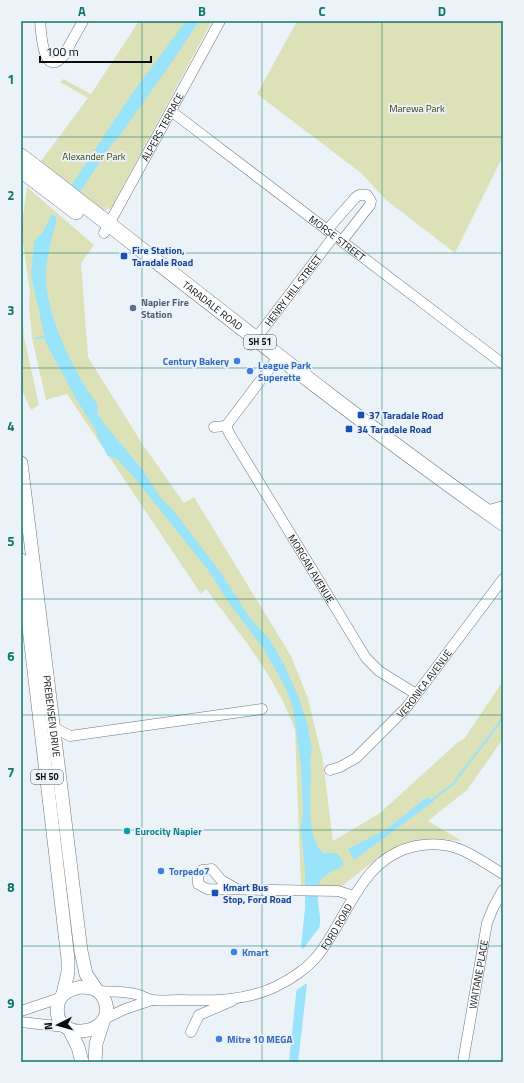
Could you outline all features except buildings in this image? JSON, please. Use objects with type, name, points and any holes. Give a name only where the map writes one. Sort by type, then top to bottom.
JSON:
[{"type":"highway","name":"TARADALE ROAD","points":[[21,156],[106,229]]},
{"type":"highway","name":"TARADALE ROAD","points":[[21,170],[106,229],[253,342],[503,523]]},
{"type":"highway","name":"TARADALE ROAD","points":[[276,359],[426,478],[503,534]]},
{"type":"main road","name":"PREBENSEN DRIVE","points":[[21,464],[81,951],[86,974],[97,990]]},
{"type":"main road","name":"PREBENSEN DRIVE","points":[[21,560],[68,959],[68,972],[62,996]]},
{"type":"main road","points":[[62,996],[76,988],[86,987],[97,990]]},
{"type":"main road","name":"SH 50","points":[[95,1062],[96,1044],[103,1021],[106,1004],[97,990]]},
{"type":"main road","name":"SH 50","points":[[62,996],[58,1007],[58,1015],[78,1047],[82,1062]]},
{"type":"main road","points":[[67,1028],[87,1030],[103,1021]]},
{"type":"street","points":[[40,21],[43,51],[49,60],[54,61],[61,59],[83,21]]},
{"type":"street","name":"ALPERS TERRACE","points":[[106,229],[220,21]]},
{"type":"street","name":"MORSE STREET","points":[[171,111],[503,364]]},
{"type":"street","name":"HENRY HILL STREET","points":[[253,342],[334,236]]},
{"type":"street","points":[[214,427],[226,426],[276,359]]},
{"type":"street","name":"MORGAN AVENUE","points":[[226,426],[233,440],[366,658],[379,671],[416,694]]},
{"type":"street","points":[[486,511],[503,506]]},
{"type":"street","name":"VERONICA AVENUE","points":[[330,770],[340,768],[356,758],[406,708],[503,579]]},
{"type":"street","points":[[53,727],[70,736],[262,709]]},
{"type":"street","points":[[56,752],[70,736]]},
{"type":"street","name":"FORD ROAD","points":[[103,1021],[125,1009],[152,1000],[237,999],[264,992],[294,976],[318,955],[340,922],[366,877],[382,861],[400,850],[422,845],[443,845],[463,851],[503,874]]},
{"type":"street","points":[[237,889],[227,885],[208,868],[202,870],[198,874],[197,881],[200,887],[210,889],[328,891],[347,892],[354,896]]},
{"type":"street","points":[[210,889],[216,884],[216,874]]},
{"type":"street","name":"WAITANE PLACE","points":[[463,1062],[487,923],[492,908],[503,890]]},
{"type":"street","name":"FORD ROAD","points":[[97,990],[134,994],[152,1000]]},
{"type":"street","points":[[21,1012],[62,996]]},
{"type":"street","points":[[190,1032],[199,1015],[237,999]]},
{"type":"street","points":[[21,1022],[67,1028]]},
{"type":"green space","name":"Alexander Park","points":[[139,21],[212,21],[111,208],[100,212],[38,165],[88,98],[60,82],[63,79],[91,94]]},
{"type":"green space","name":"Marewa Park","points":[[297,21],[503,21],[503,156],[455,253],[386,200],[361,173],[257,94]]},
{"type":"green space","points":[[27,187],[94,245],[81,263],[88,357],[143,445],[184,503],[194,497],[291,656],[308,698],[323,761],[333,841],[380,813],[458,742],[464,739],[503,681],[503,739],[467,790],[428,821],[462,841],[425,839],[403,844],[365,868],[338,889],[301,885],[295,730],[278,692],[256,656],[206,589],[201,594],[67,394],[46,400],[32,338],[29,305],[30,292],[21,229]]},
{"type":"green space","points":[[21,306],[24,337],[39,405],[31,410],[21,388]]},
{"type":"water","points":[[186,21],[199,21],[123,131],[109,148],[80,192],[71,186],[131,95]]},
{"type":"water","points":[[52,214],[56,216],[56,222],[46,270],[46,286],[49,304],[70,359],[98,405],[97,413],[142,469],[160,497],[173,510],[221,573],[250,618],[270,640],[284,664],[299,698],[307,723],[312,749],[310,759],[310,809],[313,834],[323,853],[338,853],[344,865],[325,875],[319,885],[318,895],[320,926],[309,967],[298,1062],[289,1062],[305,908],[305,872],[301,828],[303,810],[301,766],[293,708],[286,689],[265,651],[231,606],[208,570],[133,476],[118,460],[108,456],[94,427],[76,399],[46,343],[31,275],[34,241],[43,232]]},
{"type":"water","points":[[427,797],[434,801],[354,860],[348,849],[387,829]]},
{"type":"pier","points":[[322,924],[318,951],[311,967],[310,986],[307,983],[295,991],[299,944],[303,949]]},
{"type":"waterway","points":[[36,338],[46,337]]},
{"type":"waterway","points":[[431,801],[453,784],[503,718]]},
{"type":"place","name":"Fire Station, Taradale Road","points":[[124,256]]},
{"type":"place","name":"Napier Fire Station","points":[[133,308]]},
{"type":"place","name":"Century Bakery","points":[[237,361]]},
{"type":"place","name":"League Park Superette","points":[[250,371]]},
{"type":"place","name":"37 Taradale Road","points":[[361,415]]},
{"type":"place","name":"34 Taradale Road","points":[[349,429]]},
{"type":"place","name":"Eurocity Napier","points":[[127,831]]},
{"type":"place","name":"Torpedo7","points":[[161,871]]},
{"type":"place","name":"Kmart Bus Stop, Ford Road","points":[[215,893]]},
{"type":"place","name":"Kmart","points":[[234,952]]},
{"type":"place","name":"Mitre 10 MEGA","points":[[219,1039]]}]
